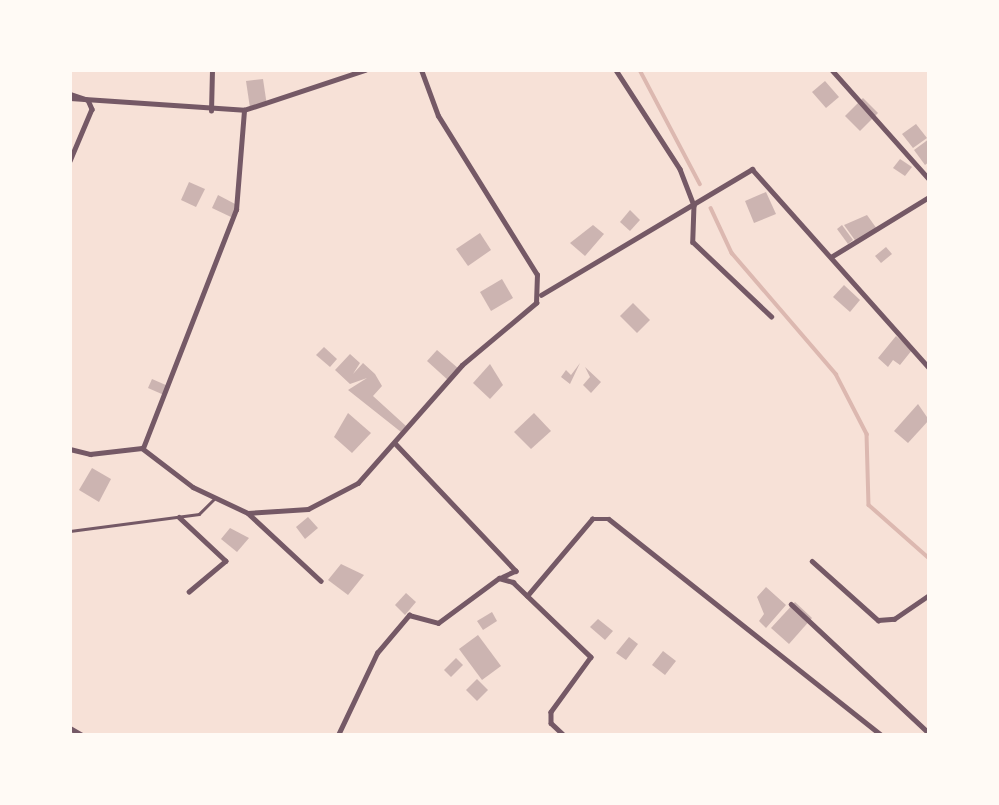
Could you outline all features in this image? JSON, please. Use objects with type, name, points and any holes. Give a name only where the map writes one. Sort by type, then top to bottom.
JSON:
[{"type":"street","points":[[211,111],[212,70]]},
{"type":"street","points":[[70,96],[211,111],[244,110],[365,70]]},
{"type":"street","points":[[421,70],[438,116],[537,275],[540,295]]},
{"type":"street","points":[[616,70],[680,169],[694,205],[693,242],[771,316]]},
{"type":"street","points":[[832,70],[929,179]]},
{"type":"street","points":[[70,161],[92,109],[88,100]]},
{"type":"street","points":[[142,448],[236,210],[244,110]]},
{"type":"street","points":[[248,513],[308,509],[358,483],[462,365],[540,295],[752,169],[929,368]]},
{"type":"street","points":[[831,257],[929,197]]},
{"type":"street","points":[[338,735],[377,653],[409,615],[438,622],[499,578],[516,571],[395,443]]},
{"type":"street","points":[[71,449],[116,453],[142,448],[214,499],[248,513],[321,581]]},
{"type":"street","points":[[179,517],[226,561],[189,592]]},
{"type":"street","points":[[527,596],[592,519],[608,519],[882,735]]},
{"type":"street","points":[[812,561],[878,620],[894,619],[929,595]]},
{"type":"street","points":[[499,578],[527,596],[592,657],[551,712],[551,723],[564,735]]},
{"type":"street","points":[[791,604],[929,733]]},
{"type":"street","points":[[70,728],[82,735]]},
{"type":"lane","points":[[70,458],[71,449]]},
{"type":"lane","points":[[70,531],[208,511],[214,499]]},
{"type":"building","points":[[263,79],[267,106],[250,108],[246,81]]},
{"type":"building","points":[[825,81],[839,97],[826,108],[812,92]]},
{"type":"building","points":[[863,98],[878,113],[860,131],[845,116]]},
{"type":"building","points":[[916,124],[927,138],[913,148],[902,134]]},
{"type":"building","points":[[929,139],[929,162],[925,165],[914,150]]},
{"type":"building","points":[[900,159],[912,167],[905,176],[893,168]]},
{"type":"building","points":[[189,182],[205,189],[196,207],[181,200]]},
{"type":"building","points":[[766,192],[776,214],[754,223],[745,201]]},
{"type":"building","points":[[218,195],[237,205],[231,217],[212,208]]},
{"type":"building","points":[[630,210],[640,220],[630,231],[620,222]]},
{"type":"building","points":[[867,215],[877,229],[857,243],[844,225]]},
{"type":"building","points":[[593,225],[604,234],[585,256],[570,243]]},
{"type":"building","points":[[842,225],[853,240],[848,244],[837,229]]},
{"type":"building","points":[[480,233],[491,250],[468,266],[456,249]]},
{"type":"building","points":[[886,247],[892,254],[881,263],[875,256]]},
{"type":"building","points":[[502,279],[513,298],[491,311],[480,292]]},
{"type":"building","points":[[844,285],[860,300],[850,312],[833,297]]},
{"type":"building","points":[[633,303],[650,320],[637,333],[620,316]]},
{"type":"building","points":[[896,336],[912,350],[900,365],[893,360],[888,367],[878,358]]},
{"type":"building","points":[[324,347],[337,359],[330,367],[316,355]]},
{"type":"building","points":[[437,350],[459,369],[449,381],[427,361]]},
{"type":"building","points":[[350,354],[360,363],[353,374],[363,363],[375,374],[382,386],[373,396],[406,426],[401,432],[348,390],[367,378],[350,384],[335,370]]},
{"type":"building","points":[[580,363],[570,384],[561,377],[566,370],[571,375]]},
{"type":"building","points":[[490,364],[503,385],[490,399],[473,383]]},
{"type":"building","points":[[585,367],[601,382],[591,393],[583,385],[590,377]]},
{"type":"building","points":[[152,379],[168,386],[164,395],[148,388]]},
{"type":"building","points":[[918,404],[929,420],[908,443],[894,431]]},
{"type":"building","points":[[348,413],[371,433],[352,453],[334,437]]},
{"type":"building","points":[[534,413],[551,431],[531,449],[514,432]]},
{"type":"building","points":[[92,468],[111,479],[99,502],[79,490]]},
{"type":"building","points":[[308,517],[318,528],[305,539],[296,527]]},
{"type":"building","points":[[230,528],[249,538],[237,552],[221,539]]},
{"type":"building","points":[[341,564],[364,575],[348,595],[328,580]]},
{"type":"building","points":[[766,587],[786,605],[766,628],[759,621],[764,614],[757,597]]},
{"type":"building","points":[[406,593],[416,602],[405,615],[395,605]]},
{"type":"building","points":[[795,602],[812,618],[789,644],[771,628]]},
{"type":"building","points":[[492,612],[497,621],[483,630],[477,621]]},
{"type":"building","points":[[598,619],[613,631],[605,640],[590,627]]},
{"type":"building","points":[[478,635],[501,666],[482,680],[459,649]]},
{"type":"building","points":[[629,637],[638,644],[626,660],[616,653]]},
{"type":"building","points":[[663,651],[676,661],[665,675],[652,665]]},
{"type":"building","points":[[456,658],[463,665],[451,677],[444,670]]},
{"type":"building","points":[[477,679],[488,690],[477,701],[466,690]]},
{"type":"waterway","points":[[640,70],[700,184]]},
{"type":"waterway","points":[[711,208],[732,253],[836,374],[867,434],[869,505],[929,558]]}]
